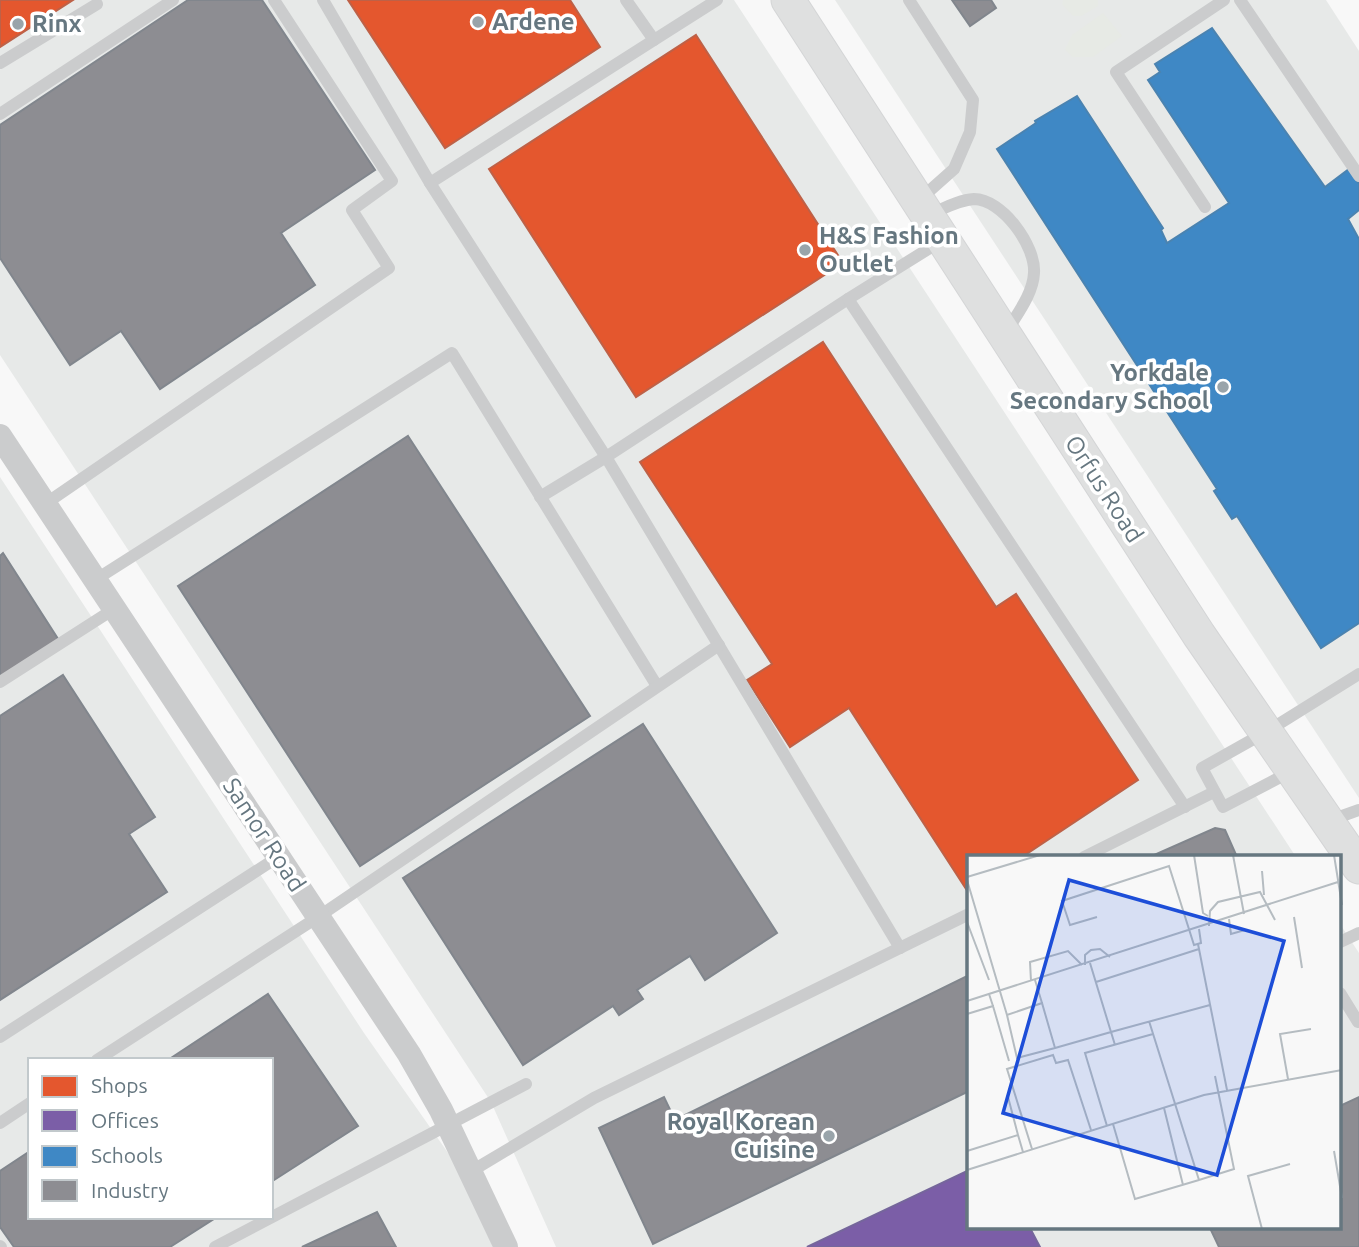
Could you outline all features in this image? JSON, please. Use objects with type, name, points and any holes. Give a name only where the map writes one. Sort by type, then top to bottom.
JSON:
[{"type":"street","name":"Orfus Road","points":[[788,0],[1199,635],[1359,867]]},
{"type":"street","name":"Samor Road","points":[[0,436],[408,1054],[449,1126],[506,1247]]},
{"type":"lane","points":[[0,114],[173,0]]},
{"type":"lane","points":[[45,504],[389,268],[352,210],[392,181],[274,0]]},
{"type":"lane","points":[[323,0],[430,183],[607,457],[900,948]]},
{"type":"lane","points":[[626,0],[654,40]]},
{"type":"lane","points":[[430,183],[717,0]]},
{"type":"lane","points":[[909,0],[973,100],[970,132],[930,219]]},
{"type":"lane","points":[[1205,207],[1116,72],[1224,0]]},
{"type":"lane","points":[[1240,0],[1359,176]]},
{"type":"lane","points":[[0,63],[97,4]]},
{"type":"lane","points":[[540,497],[607,457],[848,299],[930,219],[961,201],[977,199],[997,207],[1014,223],[1027,246],[1034,273],[1028,296],[1005,335]]},
{"type":"lane","points":[[848,299],[1185,807]]},
{"type":"lane","points":[[95,580],[452,353],[657,686]]},
{"type":"lane","points":[[0,682],[114,609]]},
{"type":"lane","points":[[100,1058],[318,917],[719,645]]},
{"type":"lane","points":[[1293,771],[1223,807],[1202,768],[1359,674]]},
{"type":"lane","points":[[1088,855],[1214,792]]},
{"type":"lane","points":[[1328,822],[1359,810]]},
{"type":"lane","points":[[0,1037],[278,857]]},
{"type":"lane","points":[[470,1172],[594,1098],[967,915]]},
{"type":"lane","points":[[1342,942],[1359,933]]},
{"type":"lane","points":[[1342,996],[1358,1022]]},
{"type":"lane","points":[[273,1217],[526,1084]]},
{"type":"lane","points":[[0,1123],[28,1104]]},
{"type":"lane","points":[[215,1247],[269,1219]]},
{"type":"shaded area","points":[[0,0],[734,0],[1295,855],[967,855],[967,1230],[1342,1230],[1342,927],[1359,953],[1359,1247],[556,1247],[491,1102],[0,355]]},
{"type":"shaded area","name":"Yorkdale Secondary School","points":[[835,0],[1326,0],[1359,51],[1359,798]]},
{"type":"shaded area","points":[[1063,0],[1098,0],[1098,6],[1081,16],[1073,16],[1062,4]]},
{"type":"shaded area","points":[[1103,13],[1122,36],[1093,57],[1072,57],[1065,49],[1072,35]]},
{"type":"shaded area","points":[[0,477],[364,1033],[453,1160],[493,1247],[0,1247]]},
{"type":"building: Shops","name":"Rinx","points":[[0,0],[73,0],[0,47]]},
{"type":"building: Shops","points":[[348,0],[570,0],[600,47],[445,148]]},
{"type":"building: Shops","points":[[696,35],[843,263],[636,397],[489,169]]},
{"type":"building: Shops","points":[[823,342],[996,607],[1016,594],[1138,780],[1025,855],[967,855],[967,890],[849,708],[790,747],[747,680],[772,664],[640,462]]},
{"type":"building: Offices","points":[[967,1171],[967,1230],[1031,1230],[1040,1247],[807,1247]]},
{"type":"building: Schools","points":[[1212,28],[1325,187],[1349,169],[1359,184],[1359,210],[1348,219],[1359,239],[1359,623],[1321,648],[1237,516],[1232,519],[1214,491],[1217,489],[997,149],[1036,123],[1035,121],[1077,96],[1163,228],[1161,230],[1167,243],[1229,203],[1148,80],[1160,72],[1155,64]]},
{"type":"building: Industry","points":[[188,0],[262,0],[375,170],[281,233],[315,285],[160,389],[121,331],[70,365],[0,258],[0,125]]},
{"type":"building: Industry","points":[[952,0],[991,0],[996,8],[970,26]]},
{"type":"building: Industry","points":[[408,436],[590,716],[360,866],[178,586]]},
{"type":"building: Industry","points":[[3,553],[60,642],[0,680],[0,556]]},
{"type":"building: Industry","points":[[63,675],[155,817],[129,834],[167,892],[0,1000],[0,716]]},
{"type":"building: Industry","points":[[643,724],[777,933],[705,980],[690,956],[637,990],[643,999],[619,1015],[613,1006],[523,1065],[403,878]]},
{"type":"building: Industry","points":[[1215,828],[1225,830],[1236,855],[1154,855]]},
{"type":"building: Industry","points":[[967,976],[967,1092],[653,1244],[599,1128],[664,1097],[675,1120]]},
{"type":"building: Industry","points":[[268,994],[358,1126],[273,1181],[273,1058],[171,1058]]},
{"type":"building: Industry","points":[[1359,1097],[1359,1247],[1219,1247],[1211,1230],[1342,1230],[1342,1105]]},
{"type":"building: Industry","points":[[28,1152],[28,1219],[214,1219],[170,1247],[14,1247],[0,1227],[0,1171]]},
{"type":"building: Industry","points":[[377,1212],[396,1247],[302,1247]]},
{"type":"place","name":"Ardene","points":[[478,22]]},
{"type":"place","name":"Rinx","points":[[18,24]]},
{"type":"place","name":"H&S Fashion Outlet","points":[[805,250]]},
{"type":"place","name":"Yorkdale Secondary School","points":[[1223,387]]},
{"type":"place","name":"Royal Korean Cuisine","points":[[829,1136]]}]
